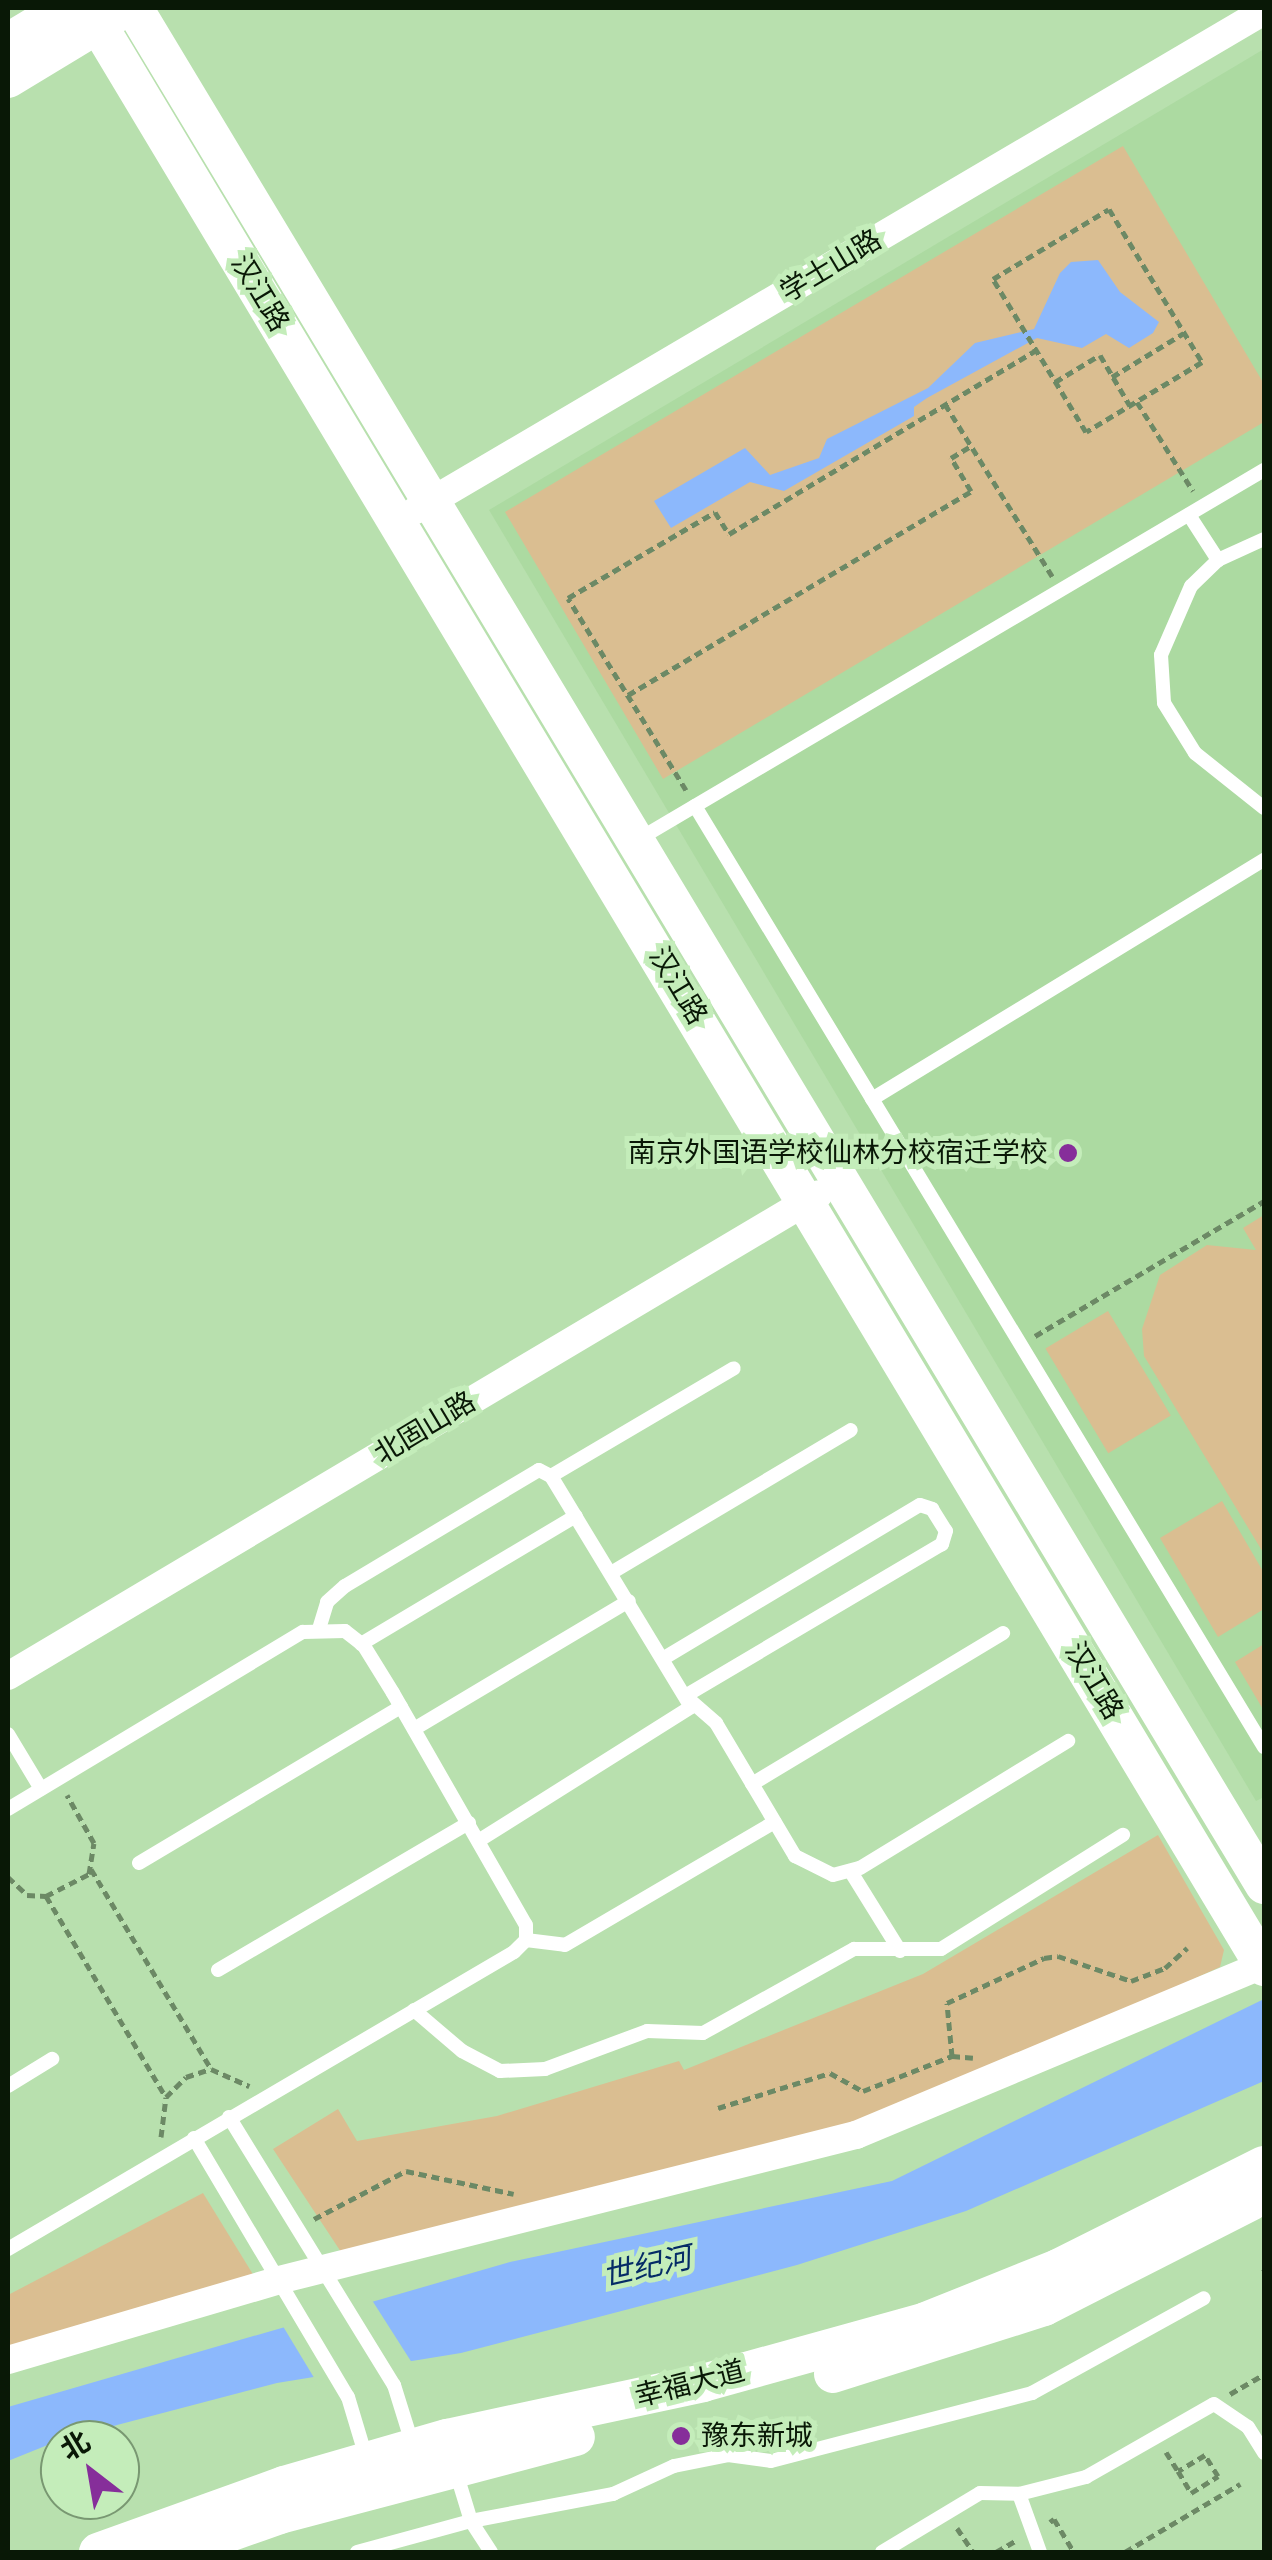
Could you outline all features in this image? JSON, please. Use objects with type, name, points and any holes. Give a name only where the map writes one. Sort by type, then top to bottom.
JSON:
[{"type":"street","name":"学士山路","points":[[398,521],[1264,10]]},
{"type":"street","name":"汉江路","points":[[102,11],[432,501],[1264,1886]]},
{"type":"street","name":"汉江路","points":[[102,11],[398,521],[1264,1966]]},
{"type":"street","points":[[8,42],[102,11]]},
{"type":"street","points":[[8,79],[102,11]]},
{"type":"street","name":"北固山路","points":[[8,1676],[843,1180]]},
{"type":"street","points":[[8,2360],[322,2269],[856,2135],[1264,1966]]},
{"type":"street","name":"幸福大道","points":[[98,2552],[926,2321],[1058,2268],[1264,2164]]},
{"type":"street","name":"幸福大道","points":[[434,2457],[931,2347],[1044,2307],[1264,2194]]},
{"type":"street","name":"幸福大道","points":[[175,2552],[371,2475]]},
{"type":"lane","points":[[638,839],[1264,470]]},
{"type":"lane","points":[[1196,511],[1218,560]]},
{"type":"lane","points":[[1264,540],[1218,560],[1190,586],[1171,620],[1161,655],[1164,702],[1195,753],[1264,808]]},
{"type":"lane","points":[[696,806],[1264,1748]]},
{"type":"lane","points":[[872,1099],[1264,860]]},
{"type":"lane","points":[[552,1476],[734,1368]]},
{"type":"lane","points":[[612,1573],[851,1430]]},
{"type":"lane","points":[[318,1629],[327,1602],[344,1586],[539,1470],[552,1476],[689,1699],[710,1715],[804,1865],[833,1875],[851,1872],[1068,1741]]},
{"type":"lane","points":[[480,1840],[679,1721],[689,1699],[942,1544],[946,1530],[932,1510],[920,1505],[664,1658]]},
{"type":"lane","points":[[361,1644],[576,1516]]},
{"type":"lane","points":[[414,1729],[629,1601]]},
{"type":"lane","points":[[9,1805],[303,1632],[345,1631],[361,1644],[402,1706],[517,1905],[526,1940]]},
{"type":"lane","points":[[752,1784],[1003,1633]]},
{"type":"lane","points":[[139,1863],[402,1706]]},
{"type":"lane","points":[[8,1734],[42,1789]]},
{"type":"lane","points":[[8,2249],[526,1940],[566,1945],[775,1822]]},
{"type":"lane","points":[[218,1970],[470,1823]]},
{"type":"lane","points":[[414,2010],[478,2062],[525,2072],[647,2031],[703,2033],[854,1949],[941,1949],[1124,1835]]},
{"type":"lane","points":[[851,1872],[900,1950]]},
{"type":"lane","points":[[8,2086],[52,2059]]},
{"type":"lane","points":[[229,2116],[386,2372],[490,2552]]},
{"type":"lane","points":[[194,2138],[341,2385],[371,2475]]},
{"type":"lane","points":[[357,2552],[471,2521],[613,2494],[674,2466],[728,2456],[771,2460],[1014,2399],[1204,2298]]},
{"type":"lane","points":[[882,2552],[980,2493],[1019,2494],[1086,2478],[1214,2404],[1248,2426],[1264,2452]]},
{"type":"lane","points":[[1019,2494],[1040,2552]]},
{"type":"path","points":[[1109,209],[1184,334],[1202,362],[1086,432],[993,279],[1109,209]]},
{"type":"path","points":[[1112,376],[1184,334]]},
{"type":"path","points":[[696,806],[568,598],[716,512],[729,534],[1036,350]]},
{"type":"path","points":[[1055,382],[1100,355],[1130,406]]},
{"type":"path","points":[[1137,402],[1196,511]]},
{"type":"path","points":[[945,404],[1061,590]]},
{"type":"path","points":[[628,695],[971,491],[951,458],[971,446]]},
{"type":"path","points":[[1020,1345],[1264,1201]]},
{"type":"path","points":[[57,1779],[94,1843],[91,1869],[210,2069],[244,2081],[263,2097]]},
{"type":"path","points":[[8,1877],[28,1895],[46,1896],[70,1889],[91,1869]]},
{"type":"path","points":[[46,1896],[166,2097]]},
{"type":"path","points":[[718,2108],[830,2073],[864,2091],[952,2056],[948,2003],[1044,1958],[1058,1956],[1131,1981],[1164,1968],[1186,1948]]},
{"type":"path","points":[[165,2155],[159,2114],[166,2097],[186,2078],[210,2069]]},
{"type":"path","points":[[297,2228],[406,2171],[529,2192]]},
{"type":"path","points":[[1214,2404],[1264,2374]]},
{"type":"path","points":[[1166,2452],[1191,2493],[1218,2476],[1205,2455],[1178,2471]]},
{"type":"path","points":[[1125,2552],[1240,2484]]},
{"type":"path","points":[[1201,2487],[1210,2502]]},
{"type":"path","points":[[1034,2531],[1054,2519],[1074,2552]]},
{"type":"path","points":[[958,2528],[973,2552]]},
{"type":"shaded area","name":"南京外国语学校仙林分校宿迁学校","points":[[1264,49],[1264,1797],[1256,1801],[489,510]]},
{"type":"shaded area","points":[[1123,146],[1264,384],[1264,422],[663,779],[505,512]]},
{"type":"shaded area","points":[[1264,1215],[1264,1554],[1144,1356],[1142,1329],[1160,1275],[1207,1245],[1256,1250],[1243,1228]]},
{"type":"shaded area","points":[[1108,1311],[1171,1416],[1108,1453],[1045,1349]]},
{"type":"shaded area","points":[[1222,1501],[1264,1573],[1264,1609],[1218,1637],[1160,1538]]},
{"type":"shaded area","points":[[1264,1644],[1264,1711],[1235,1662]]},
{"type":"shaded area","points":[[1158,1835],[1224,1950],[1220,1967],[950,2090],[781,2146],[343,2255],[273,2149],[338,2109],[357,2141],[497,2116],[679,2061],[684,2070],[923,1974]]},
{"type":"shaded area","points":[[203,2193],[254,2276],[8,2349],[8,2295]]},
{"type":"water","points":[[1098,260],[1120,292],[1159,322],[1153,333],[1129,348],[1106,334],[1082,348],[1037,338],[927,398],[914,407],[914,416],[784,491],[750,482],[671,528],[654,501],[745,448],[770,475],[819,458],[827,439],[928,388],[975,343],[1034,329],[1060,273],[1071,262]]},
{"type":"water","name":"世纪河","points":[[1264,1999],[1264,2081],[966,2211],[797,2265],[461,2353],[277,2383],[136,2420],[40,2420],[40,2448],[8,2461],[8,2407],[510,2262],[892,2181]]},
{"type":"pier","points":[[370,2297],[414,2366],[316,2381],[281,2323]]},
{"type":"place","name":"南京外国语学校仙林分校宿迁学校","points":[[1068,1153]]},
{"type":"place","name":"豫东新城","points":[[681,2436]]}]
